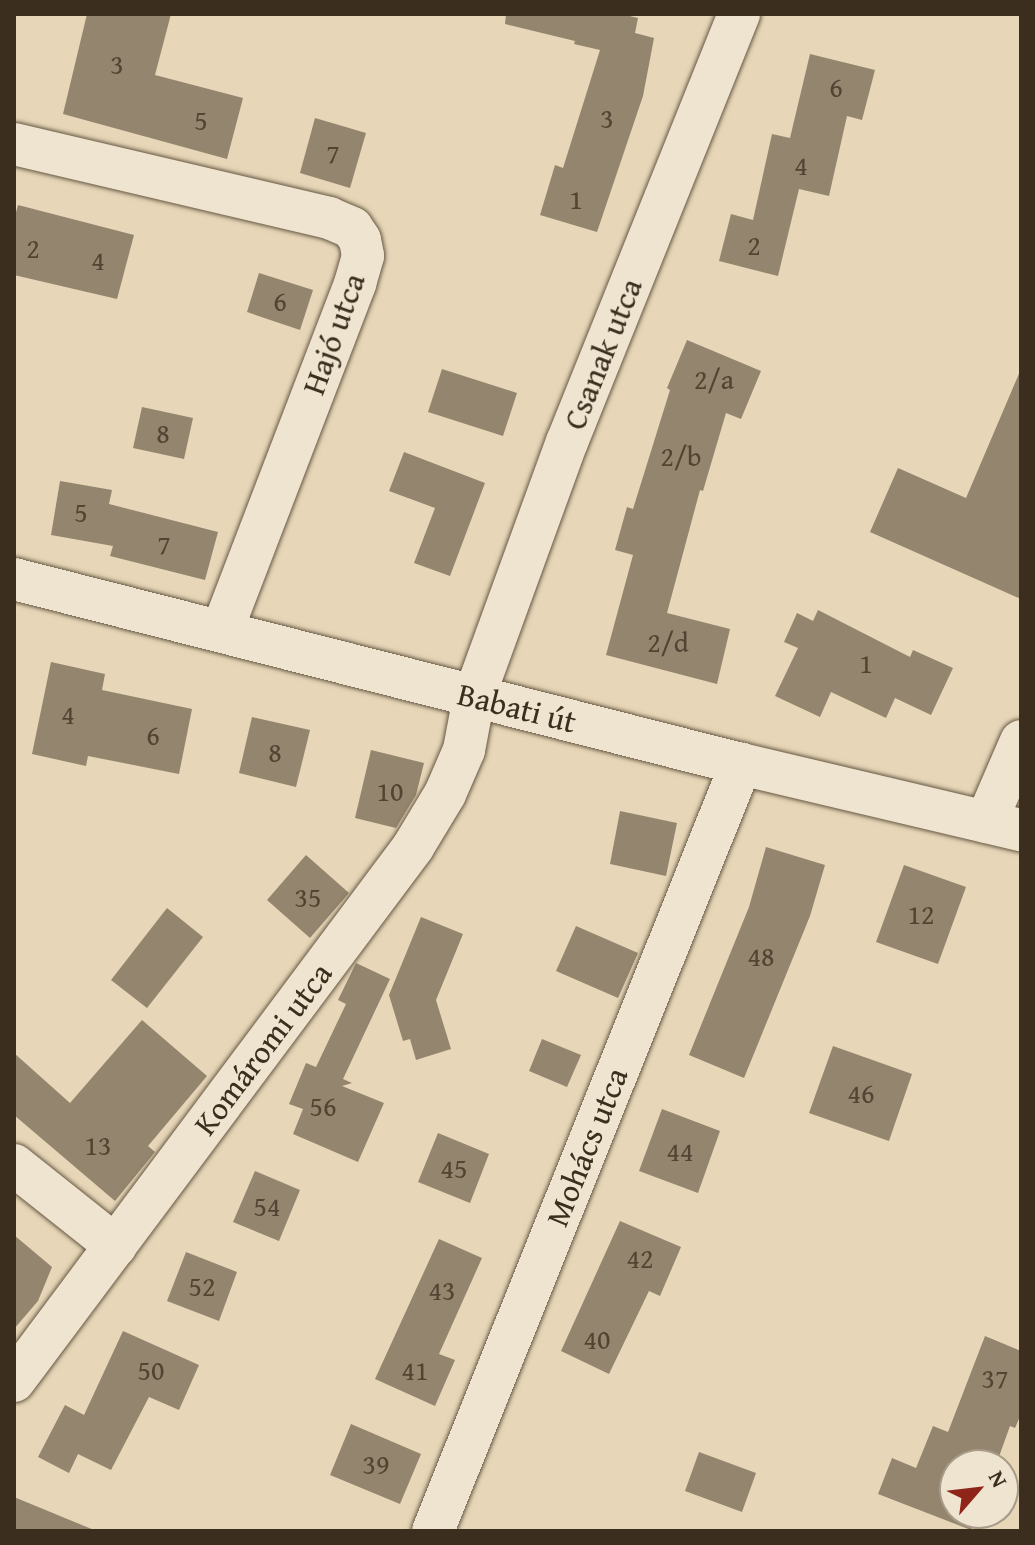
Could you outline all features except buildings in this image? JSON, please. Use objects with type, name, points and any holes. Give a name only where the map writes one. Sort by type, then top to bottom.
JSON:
[{"type":"street","name":"Csanak utca","points":[[474,697],[567,442],[739,14]]},
{"type":"street","name":"Hajó utca","points":[[14,144],[329,218],[352,228],[360,240],[363,256],[355,284],[222,631]]},
{"type":"street","name":"Babati út","points":[[14,579],[741,764],[1004,826]]},
{"type":"street","name":"Komáromi utca","points":[[14,1381],[413,847],[456,771],[474,697]]},
{"type":"street","points":[[1004,826],[1021,741]]},
{"type":"street","name":"Mohács utca","points":[[433,1531],[741,764]]},
{"type":"street","points":[[14,1165],[116,1246]]}]
